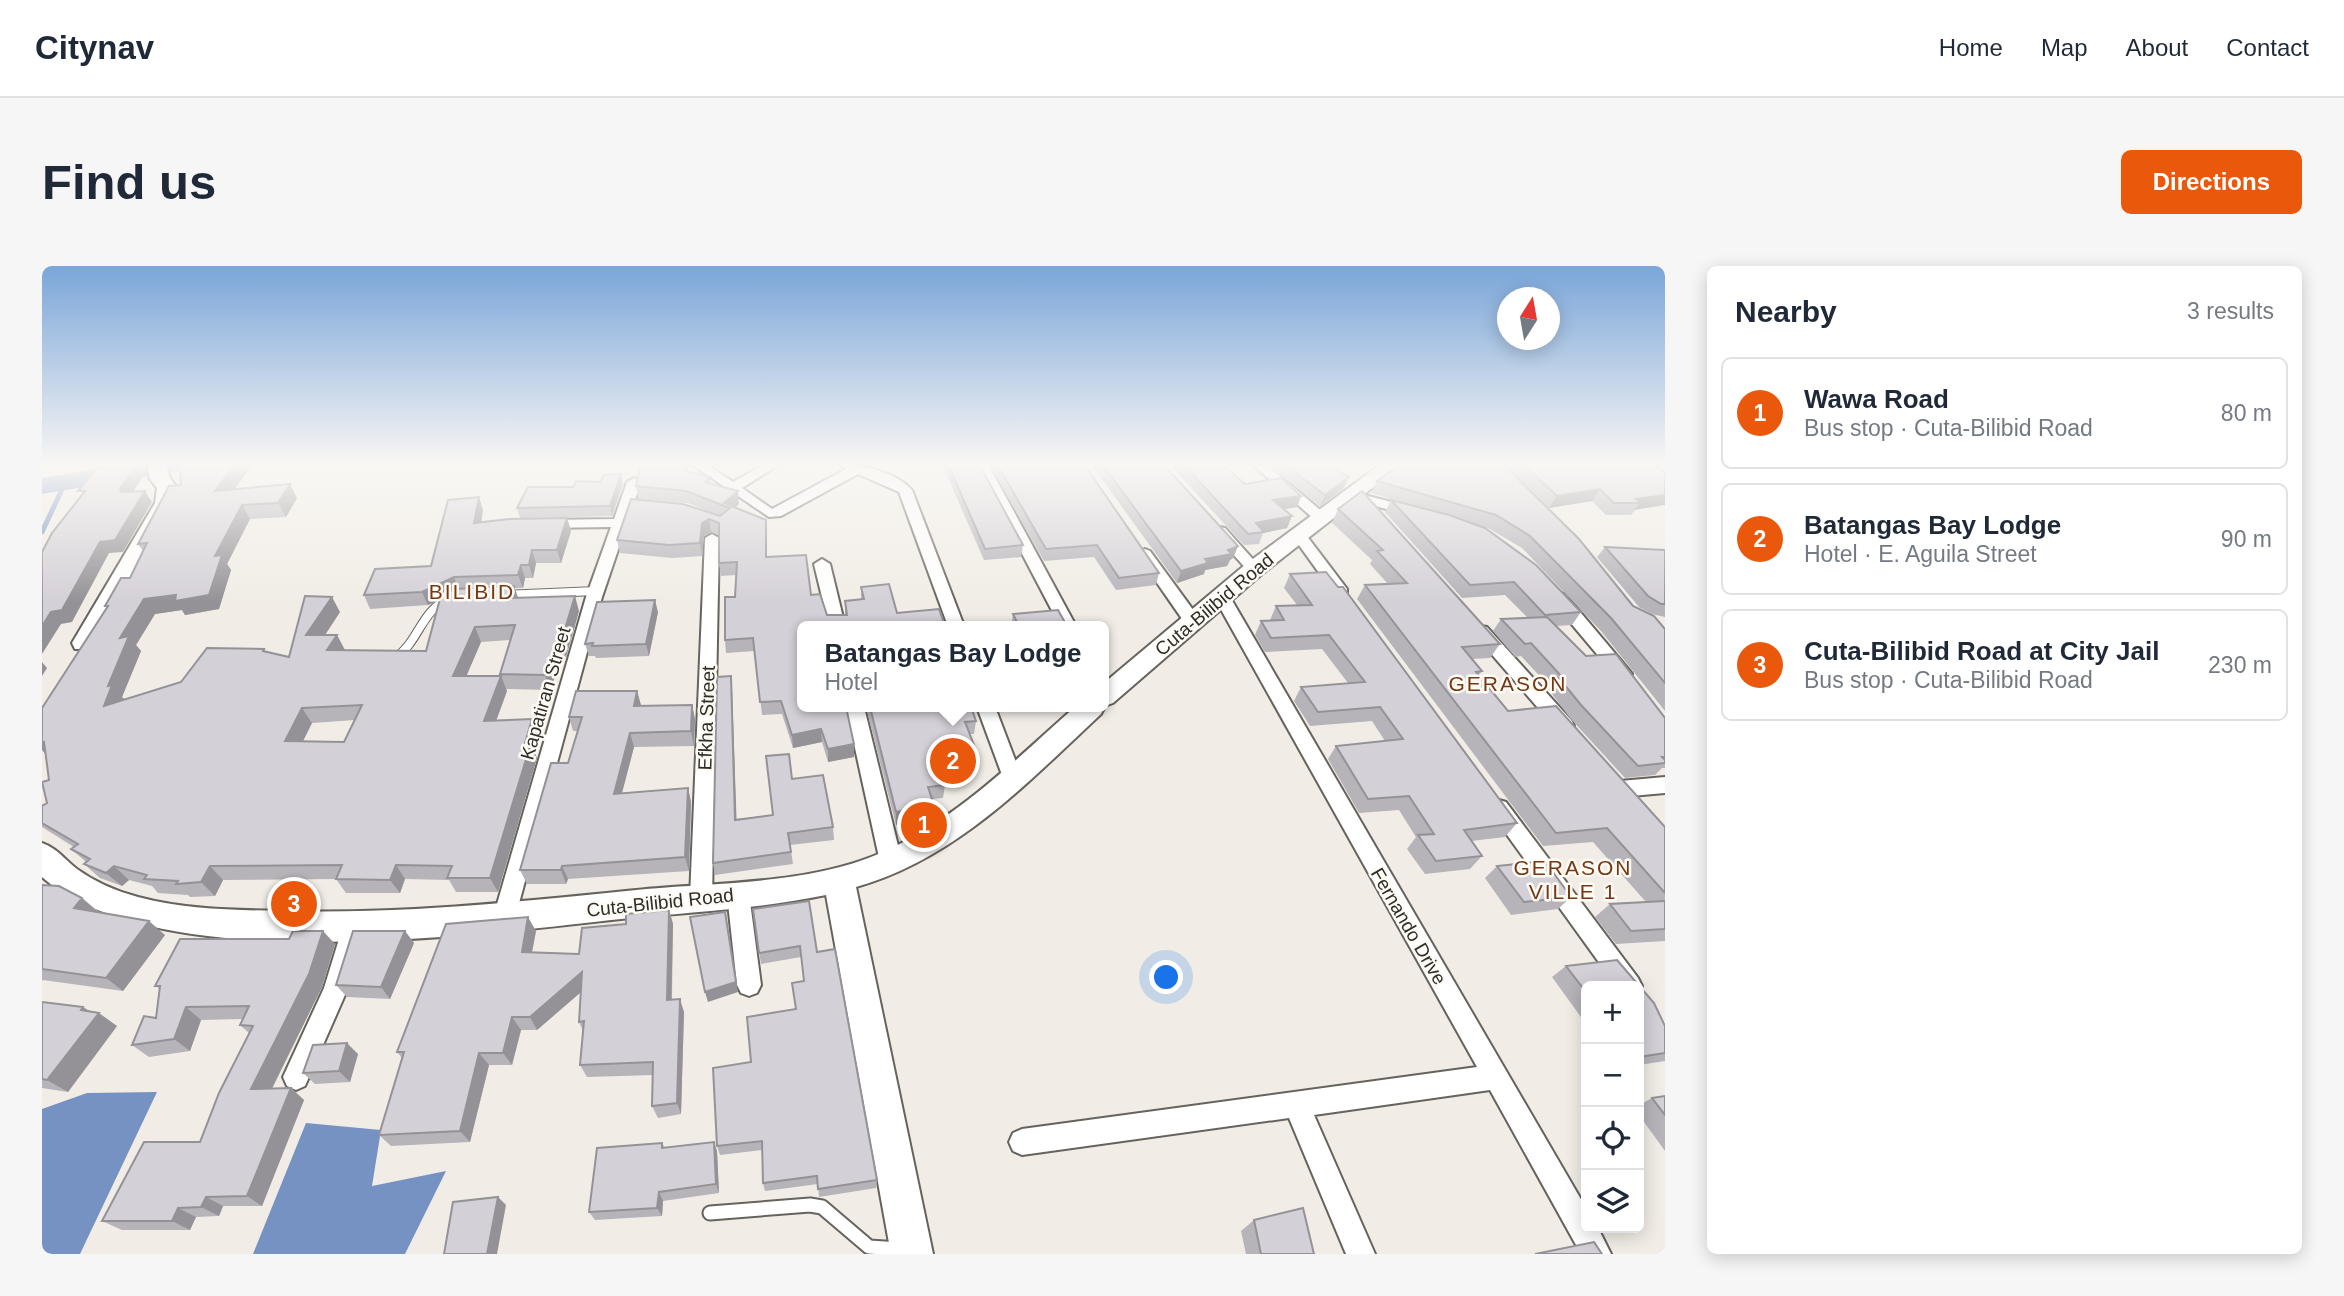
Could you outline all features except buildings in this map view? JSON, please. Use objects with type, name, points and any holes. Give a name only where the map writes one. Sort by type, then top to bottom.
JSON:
[{"type":"street","points":[[73,661],[120,586],[161,510]]},
{"type":"street","name":"Kapatiran Street","points":[[504,918],[596,591],[624,510]]},
{"type":"street","points":[[913,510],[954,621]]},
{"type":"street","points":[[1006,510],[1065,621]]},
{"type":"street","points":[[1312,510],[1320,517]]},
{"type":"street","name":"Cuta-Bilibid Road","points":[[1109,691],[1254,569],[1333,510]]},
{"type":"street","points":[[1373,510],[1382,520]]},
{"type":"street","points":[[1409,510],[1431,517]]},
{"type":"street","points":[[1211,521],[1254,569]]},
{"type":"street","points":[[532,524],[620,523]]},
{"type":"street","points":[[1298,534],[1354,611]]},
{"type":"street","name":"Efkha Street","points":[[701,898],[712,538]]},
{"type":"street","points":[[1137,543],[1193,622]]},
{"type":"street","points":[[822,564],[835,621]]},
{"type":"street","points":[[1552,590],[1637,692]]},
{"type":"street","name":"Fernando Drive","points":[[1222,597],[1597,1254]]},
{"type":"street","points":[[1465,613],[1574,737]]},
{"type":"street","points":[[856,712],[891,862]]},
{"type":"street","points":[[988,712],[1013,778]]},
{"type":"street","name":"Cuta-Bilibid Road","points":[[42,856],[71,881],[100,897],[172,918],[283,925],[354,926],[504,918],[738,894],[839,879],[891,862],[925,845],[1013,778],[1086,712]]},
{"type":"street","points":[[1638,809],[1615,783],[1665,785]]},
{"type":"street","points":[[1484,788],[1626,981]]},
{"type":"street","points":[[839,879],[912,1252]]},
{"type":"street","points":[[738,894],[749,985]]},
{"type":"street","points":[[296,1077],[336,988],[354,926]]},
{"type":"street","points":[[1022,1142],[1496,1077]]},
{"type":"street","points":[[1296,1104],[1361,1254]]},
{"type":"lane","points":[[488,595],[596,591]]},
{"type":"lane","points":[[381,659],[391,659],[404,653],[435,604],[460,597]]},
{"type":"lane","points":[[710,1213],[810,1205],[822,1207],[869,1247],[912,1252]]},
{"type":"water","points":[[157,1092],[80,1254],[42,1254],[42,1109],[87,1093]]},
{"type":"water","points":[[306,1123],[381,1130],[372,1186],[446,1171],[405,1254],[253,1254]]},
{"type":"waterway","points":[[42,532],[52,510]]},
{"type":"place","name":"Batangas Bay Lodge","points":[[953,761]]},
{"type":"place","name":"Wawa Road","points":[[924,825]]},
{"type":"place","name":"Cuta-Bilibid Road at City Jail","points":[[294,904]]},
{"type":"district","name":"BILIBID","points":[[472,592]]},
{"type":"district","name":"GERASON","points":[[1508,684]]},
{"type":"district","name":"GERASON VILLE 1","points":[[1573,880]]}]
